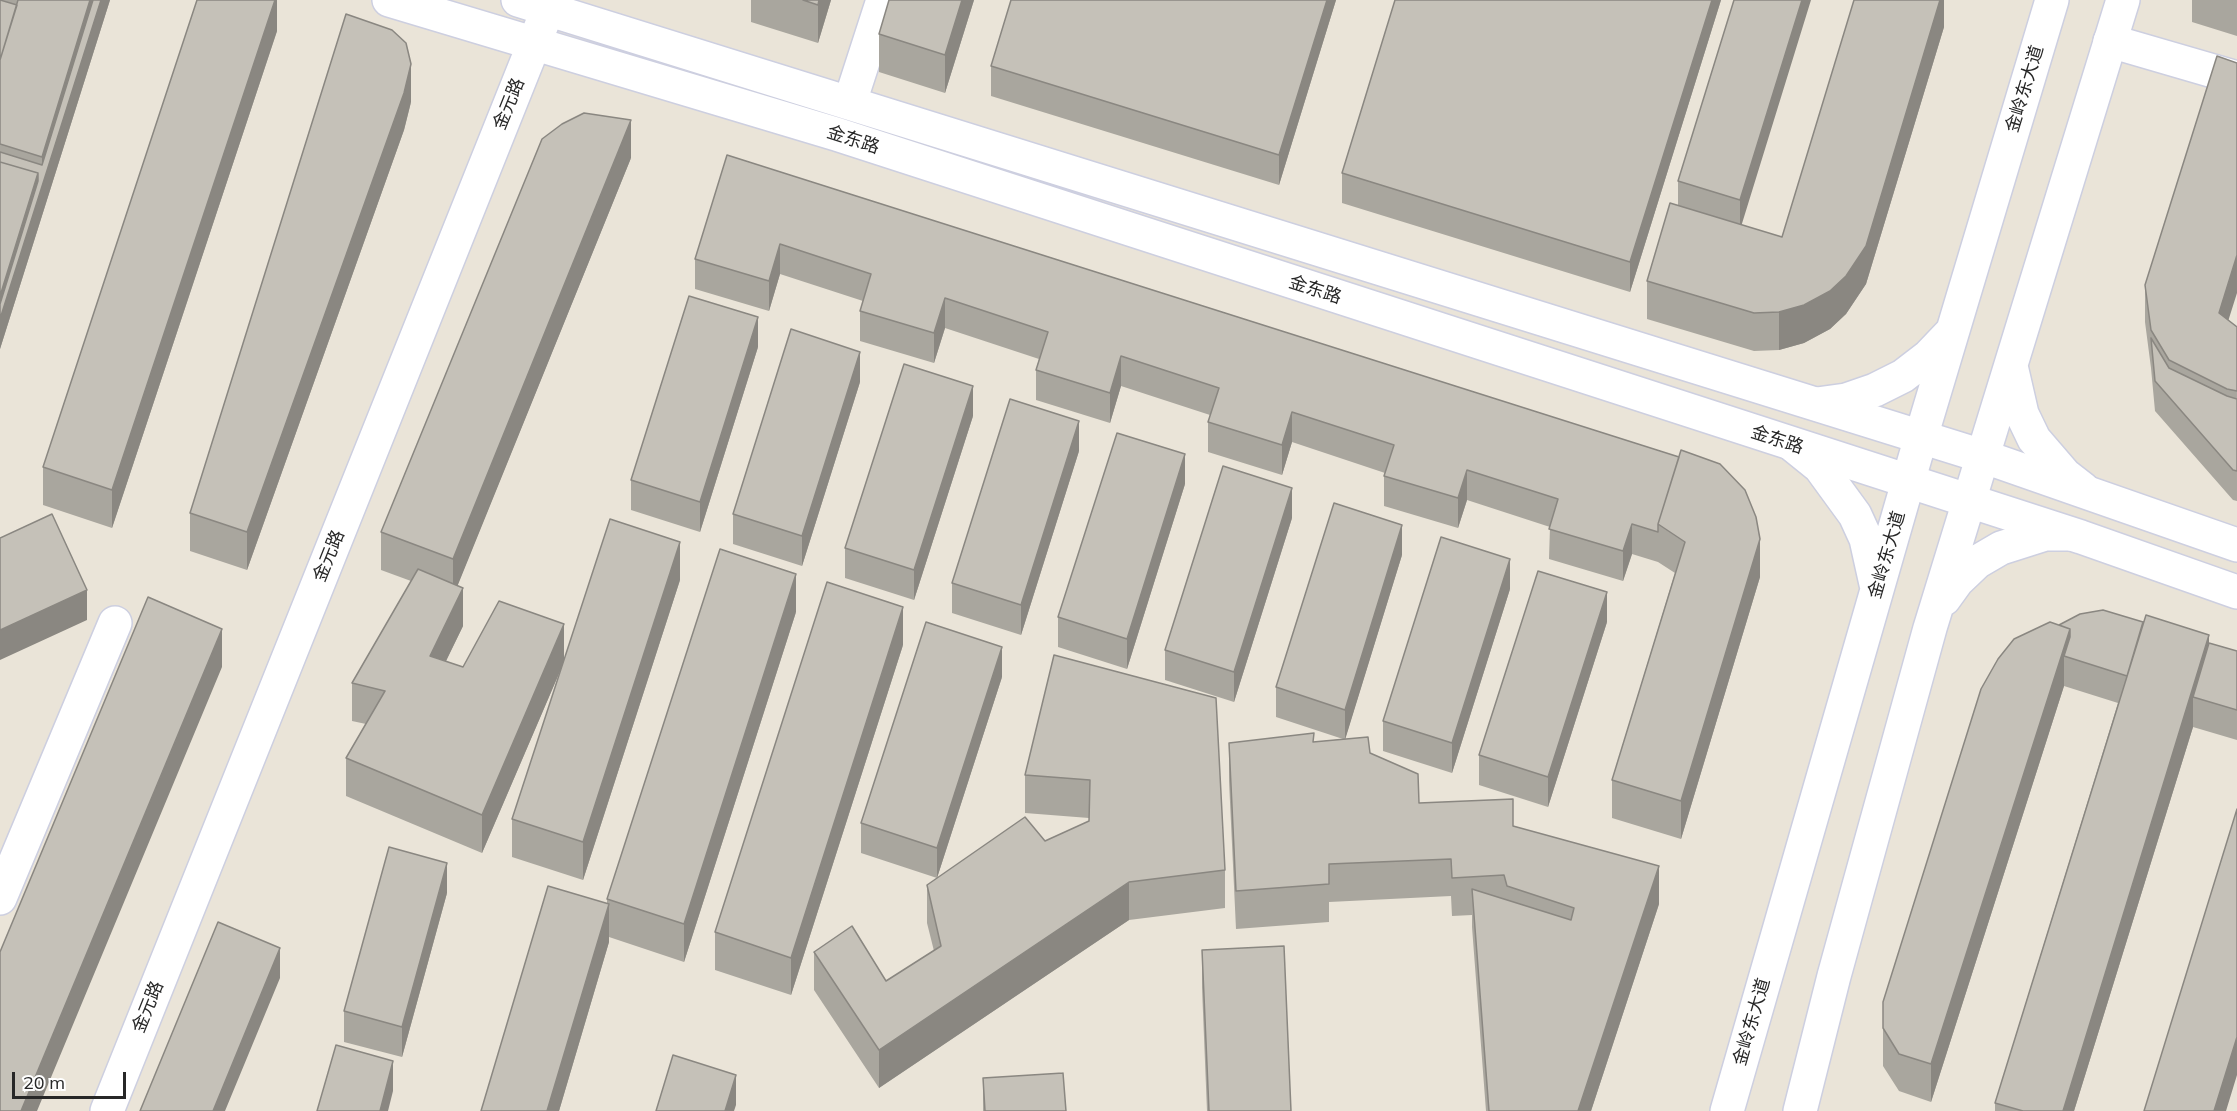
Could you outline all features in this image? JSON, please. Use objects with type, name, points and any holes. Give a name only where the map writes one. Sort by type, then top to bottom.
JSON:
[{"type":"street","name":"金东路","points":[[389,0],[836,134],[2068,534],[2237,592]]},
{"type":"street","points":[[850,102],[883,0]]},
{"type":"street","name":"金岭东大道","points":[[1727,1111],[1951,333],[2052,0]]},
{"type":"street","points":[[1800,1111],[1834,976],[1930,628],[2123,0]]},
{"type":"street","name":"金东路","points":[[539,3],[1982,456],[2084,489],[2237,545]]},
{"type":"street","name":"金元路","points":[[107,1111],[534,44],[539,3]]},
{"type":"street","points":[[2110,41],[2237,78]]},
{"type":"street","points":[[1817,404],[1865,393],[1903,376],[1929,356],[1951,333]]},
{"type":"street","points":[[2011,361],[2019,406],[2034,439],[2048,458],[2084,489]]},
{"type":"street","points":[[1794,446],[1820,467],[1856,514],[1873,564],[1876,590]]},
{"type":"street","points":[[1930,628],[1941,603],[1957,581],[1977,562],[2023,539],[2045,534],[2068,534]]},
{"type":"street","points":[[0,898],[115,624]]},
{"type":"building","points":[[0,0],[17,5],[0,60]]},
{"type":"building","points":[[18,0],[90,0],[42,157],[0,144],[0,60]]},
{"type":"building","points":[[93,0],[101,0],[0,319],[0,304],[38,181],[38,173],[0,162],[0,152],[42,165]]},
{"type":"building","points":[[197,0],[275,0],[112,490],[43,467]]},
{"type":"building","points":[[803,0],[819,0],[818,5]]},
{"type":"building","points":[[889,0],[962,0],[945,55],[879,34]]},
{"type":"building","points":[[1011,0],[1327,0],[1279,155],[991,66]]},
{"type":"building","points":[[1395,0],[1712,0],[1630,262],[1342,173]]},
{"type":"building","points":[[1734,0],[1802,0],[1740,200],[1678,181]]},
{"type":"building","points":[[1854,0],[1940,0],[1866,246],[1846,276],[1830,291],[1804,305],[1779,312],[1754,313],[1647,281],[1670,203],[1782,237]]},
{"type":"building","points":[[346,14],[392,30],[406,43],[411,64],[404,93],[247,532],[190,513]]},
{"type":"building","points":[[2217,56],[2237,63],[2237,255],[2219,313],[2237,327],[2237,391],[2227,389],[2169,360],[2151,330],[2145,285]]},
{"type":"building","points":[[584,113],[631,120],[453,559],[381,532],[542,139],[562,124]]},
{"type":"building","points":[[727,155],[1679,457],[1658,524],[1658,532],[1632,524],[1623,551],[1549,529],[1558,499],[1467,470],[1458,498],[1384,476],[1394,445],[1292,412],[1282,445],[1208,422],[1219,388],[1121,356],[1110,393],[1036,370],[1048,332],[945,298],[934,333],[860,311],[871,274],[780,244],[769,281],[695,259]]},
{"type":"building","points":[[0,162],[38,173],[0,296]]},
{"type":"building","points":[[689,296],[758,317],[700,502],[631,480]]},
{"type":"building","points":[[791,329],[860,352],[802,536],[733,514]]},
{"type":"building","points":[[2151,338],[2169,368],[2237,399],[2237,471],[2233,470],[2155,381]]},
{"type":"building","points":[[904,364],[973,386],[914,570],[845,548]]},
{"type":"building","points":[[1010,399],[1079,421],[1021,605],[952,583]]},
{"type":"building","points":[[1117,433],[1185,454],[1127,639],[1058,617]]},
{"type":"building","points":[[1681,450],[1720,464],[1745,490],[1756,517],[1760,539],[1681,801],[1612,780],[1685,542],[1658,524]]},
{"type":"building","points":[[1223,466],[1292,488],[1234,672],[1165,650]]},
{"type":"building","points":[[1334,503],[1402,525],[1345,710],[1276,687]]},
{"type":"building","points":[[52,514],[87,590],[0,630],[0,538]]},
{"type":"building","points":[[610,519],[680,542],[583,842],[512,819]]},
{"type":"building","points":[[1441,537],[1510,559],[1452,743],[1383,721]]},
{"type":"building","points":[[720,549],[796,574],[684,924],[607,899]]},
{"type":"building","points":[[418,569],[463,588],[430,656],[463,667],[499,601],[564,624],[482,815],[346,758],[385,691],[352,683]]},
{"type":"building","points":[[1538,571],[1607,592],[1548,777],[1479,755]]},
{"type":"building","points":[[827,582],[903,607],[791,958],[715,932]]},
{"type":"building","points":[[148,597],[222,629],[21,1111],[0,1111],[0,952]]},
{"type":"building","points":[[2103,610],[2143,622],[2127,676],[2064,656],[2070,629],[2059,625],[2080,614]]},
{"type":"building","points":[[2146,615],[2209,635],[2063,1111],[2023,1111],[1995,1103]]},
{"type":"building","points":[[926,622],[1002,647],[937,848],[861,823]]},
{"type":"building","points":[[2050,622],[2070,629],[1931,1064],[1899,1054],[1883,1028],[1883,1002],[1981,689],[1998,659],[2014,639]]},
{"type":"building","points":[[2209,643],[2237,651],[2237,710],[2193,697]]},
{"type":"building","points":[[1054,655],[1216,698],[1225,870],[1129,882],[879,1050],[814,952],[852,926],[886,981],[941,946],[927,885],[1025,817],[1045,841],[1089,821],[1090,780],[1025,775]]},
{"type":"building","points":[[1314,733],[1313,742],[1368,737],[1370,753],[1418,774],[1419,803],[1513,799],[1513,826],[1659,866],[1578,1111],[1489,1111],[1472,889],[1571,920],[1574,908],[1507,886],[1504,875],[1452,878],[1451,859],[1329,864],[1329,884],[1236,891],[1229,743]]},
{"type":"building","points":[[2237,809],[2237,1037],[2214,1111],[2144,1111]]},
{"type":"building","points":[[389,847],[447,863],[402,1027],[344,1011]]},
{"type":"building","points":[[548,886],[609,904],[547,1111],[481,1111]]},
{"type":"building","points":[[218,922],[280,948],[213,1111],[140,1111]]},
{"type":"building","points":[[1284,946],[1291,1111],[1209,1111],[1202,950]]},
{"type":"building","points":[[336,1045],[393,1061],[380,1111],[317,1111]]},
{"type":"building","points":[[673,1055],[736,1075],[725,1111],[656,1111]]},
{"type":"building","points":[[1063,1073],[1066,1111],[985,1111],[983,1078]]}]
